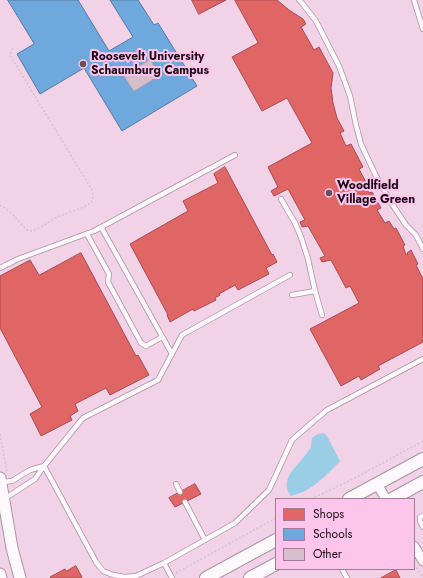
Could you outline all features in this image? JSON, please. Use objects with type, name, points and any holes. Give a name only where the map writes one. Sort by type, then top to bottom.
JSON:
[{"type":"main road","points":[[351,498],[423,459]]},
{"type":"main road","points":[[394,498],[423,482]]},
{"type":"main road","points":[[206,578],[275,541]]},
{"type":"main road","points":[[250,578],[275,565]]},
{"type":"street","points":[[0,481],[2,499],[12,548],[20,578]]},
{"type":"street","points":[[377,484],[385,498]]},
{"type":"street","points":[[415,548],[423,561]]},
{"type":"street","points":[[0,574],[1,578]]},
{"type":"lane","points":[[299,0],[316,21],[339,66],[350,96],[361,144],[375,174],[392,204],[406,225],[416,235],[423,249]]},
{"type":"lane","points":[[414,0],[423,29]]},
{"type":"lane","points":[[0,268],[18,259],[87,234],[235,155]]},
{"type":"lane","points":[[281,199],[295,223],[301,237],[322,315]]},
{"type":"lane","points":[[101,227],[172,354]]},
{"type":"lane","points":[[87,234],[109,274],[108,282],[141,343],[146,346],[162,337]]},
{"type":"lane","points":[[2,499],[35,479],[83,418],[158,380],[182,335],[290,275]]},
{"type":"lane","points":[[292,295],[315,291]]},
{"type":"lane","points":[[44,466],[100,568],[108,574],[118,577],[136,576],[164,563],[235,523],[268,490],[292,440],[327,410],[423,359]]},
{"type":"lane","points":[[0,481],[12,481],[30,470],[44,466]]},
{"type":"lane","points":[[176,484],[180,492]]},
{"type":"lane","points":[[185,502],[205,540]]},
{"type":"lane","points":[[423,516],[420,517],[423,527]]},
{"type":"lane","points":[[164,563],[172,577]]},
{"type":"path","points":[[0,204],[8,210],[24,228],[29,231],[33,231],[41,228],[60,216],[88,205],[92,202],[93,197],[92,190],[10,55],[14,46]]},
{"type":"path","points":[[313,498],[353,479],[423,441]]},
{"type":"path","points":[[172,577],[275,519]]},
{"type":"path","points":[[415,566],[423,578]]},
{"type":"water","points":[[324,433],[340,461],[328,474],[313,486],[303,492],[291,496],[287,489],[288,477],[310,449],[312,438],[318,434]]},
{"type":"building: Shops","points":[[192,0],[226,0],[199,14]]},
{"type":"building: Shops","name":"Woodlfield Village Green","points":[[235,0],[277,0],[303,19],[306,24],[301,27],[314,50],[319,47],[333,73],[331,88],[333,103],[337,118],[344,131],[340,133],[346,146],[351,144],[363,167],[359,169],[368,186],[366,187],[369,193],[372,192],[381,208],[377,210],[385,223],[389,221],[394,229],[396,228],[405,245],[403,246],[406,255],[411,250],[423,279],[423,342],[378,366],[380,369],[361,380],[359,376],[341,386],[310,329],[359,303],[350,286],[346,288],[331,260],[322,262],[320,258],[325,256],[308,226],[302,227],[300,222],[305,220],[288,189],[274,196],[271,191],[278,187],[268,167],[312,143],[287,98],[262,111],[232,57],[258,43]]},
{"type":"building: Shops","points":[[225,167],[277,262],[266,268],[269,274],[238,290],[235,285],[219,294],[220,295],[215,298],[216,300],[194,311],[193,309],[170,322],[168,315],[130,244],[188,211],[183,201],[218,183],[214,174]]},
{"type":"building: Shops","points":[[81,253],[136,356],[138,355],[149,375],[110,395],[106,388],[75,404],[78,411],[70,416],[72,420],[41,436],[30,414],[42,407],[0,328],[0,276],[30,260],[39,275]]},
{"type":"building: Shops","points":[[195,484],[201,494],[175,507],[169,498]]},
{"type":"building: Shops","points":[[76,566],[82,577],[81,578],[50,577],[65,569],[66,571]]},
{"type":"building: Shops","points":[[396,570],[400,578],[381,578]]},
{"type":"building: Schools","name":"Roosevelt University Schaumburg Campus","points":[[8,0],[78,0],[109,51],[133,37],[110,0],[138,0],[154,25],[158,23],[197,86],[122,131],[84,68],[40,94],[17,54],[34,44]],"holes":[[[150,60],[160,75],[134,91],[124,76]]]},
{"type":"building: Other","points":[[150,60],[160,75],[134,91],[124,76]]},
{"type":"place","name":"Roosevelt University Schaumburg Campus","points":[[83,64]]},
{"type":"place","name":"Woodlfield Village Green","points":[[329,193]]}]
